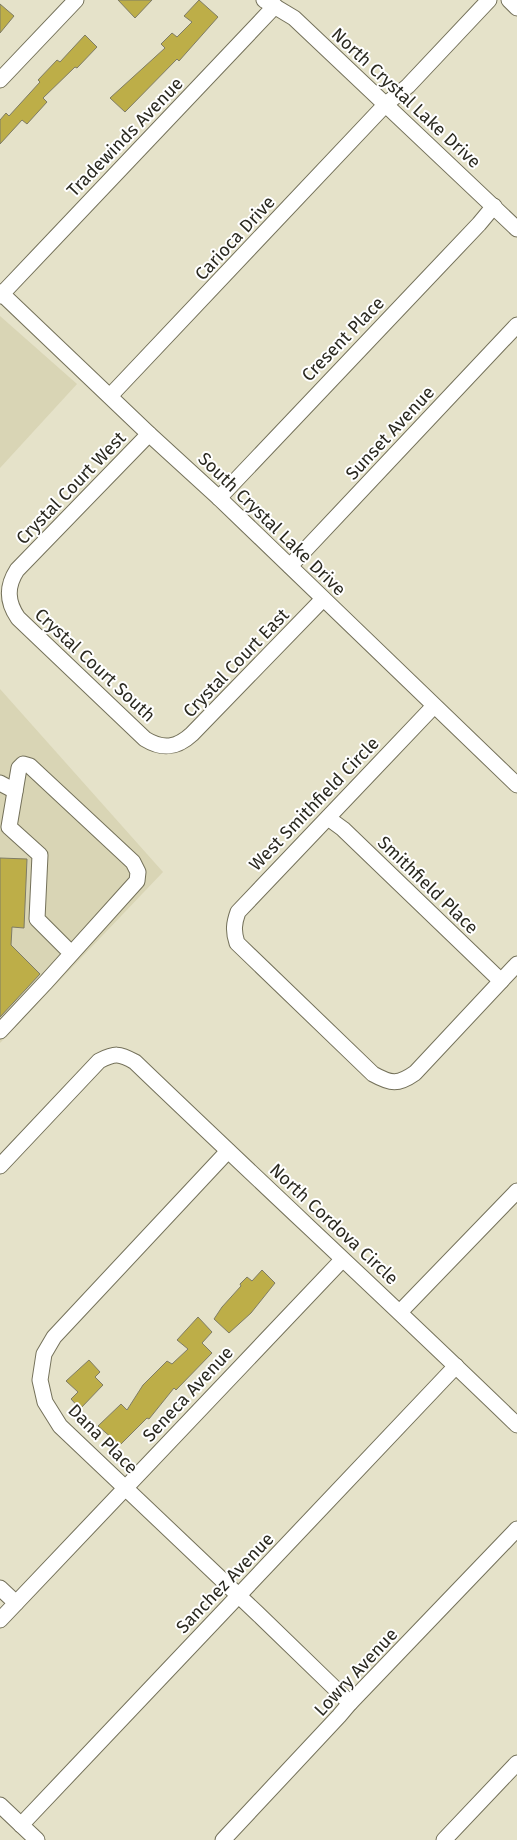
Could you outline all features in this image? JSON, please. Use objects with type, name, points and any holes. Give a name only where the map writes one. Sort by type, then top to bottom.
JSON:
[{"type":"street","points":[[0,80],[76,0]]},
{"type":"street","name":"Carioca Drive","points":[[110,396],[386,104],[408,86],[489,0]]},
{"type":"street","points":[[509,0],[517,8]]},
{"type":"street","name":"North Crystal Lake Drive","points":[[269,3],[294,18],[517,229]]},
{"type":"street","name":"Tradewinds Avenue","points":[[1,293],[269,3]]},
{"type":"street","name":"Cresent Place","points":[[219,498],[480,224],[494,206]]},
{"type":"street","name":"South Crystal Lake Drive","points":[[1,293],[219,498],[517,785]]},
{"type":"street","name":"Sunset Avenue","points":[[290,566],[517,326]]},
{"type":"street","name":"Crystal Court West","points":[[9,595],[12,578],[17,570],[149,434]]},
{"type":"street","name":"Crystal Court South","points":[[9,595],[11,608],[18,618],[138,732],[156,745],[171,746]]},
{"type":"street","name":"Crystal Court East","points":[[171,746],[184,742],[323,599]]},
{"type":"street","name":"West Smithfield Circle","points":[[434,706],[238,912],[234,922],[234,934],[237,943],[373,1074],[387,1082],[405,1080],[415,1073],[501,981]]},
{"type":"street","points":[[0,1031],[137,881],[138,872],[132,862],[30,766],[23,764],[19,768],[9,827],[40,855],[36,919],[71,953]]},
{"type":"street","points":[[0,783],[15,791]]},
{"type":"street","name":"Smithfield Place","points":[[328,818],[342,829],[501,981]]},
{"type":"street","points":[[501,981],[517,964]]},
{"type":"street","name":"North Cordova Circle","points":[[0,1166],[99,1061],[110,1055],[122,1054],[135,1062],[517,1425]]},
{"type":"street","name":"Dana Place","points":[[228,1151],[54,1337],[44,1354],[40,1380],[45,1402],[60,1426],[350,1703]]},
{"type":"street","points":[[400,1312],[489,1218],[514,1201]]},
{"type":"street","name":"Seneca Avenue","points":[[0,1620],[342,1260]]},
{"type":"street","name":"Sanchez Avenue","points":[[21,1825],[456,1366]]},
{"type":"street","name":"Lowry Avenue","points":[[223,1840],[340,1716],[350,1703],[517,1529]]},
{"type":"street","points":[[0,1588],[16,1603]]},
{"type":"street","points":[[444,1840],[517,1764]]},
{"type":"street","points":[[0,1805],[37,1840]]},
{"type":"shaded area","points":[[0,316],[77,384],[0,468]]},
{"type":"shaded area","points":[[0,689],[163,872],[0,1043]]},
{"type":"building","points":[[118,0],[152,0],[135,18]]},
{"type":"building","points":[[199,0],[218,17],[179,61],[177,59],[125,112],[110,98],[165,48],[161,44],[172,33],[177,37],[192,22],[184,16]]},
{"type":"building","points":[[0,4],[14,16],[0,33]]},
{"type":"building","points":[[85,35],[97,47],[77,68],[75,67],[43,98],[47,102],[27,124],[22,120],[0,144],[0,120],[6,113],[9,116],[40,82],[38,80],[57,60],[60,62]]},
{"type":"building","points":[[0,858],[27,859],[24,928],[12,927],[11,945],[40,974],[0,1017]]},
{"type":"building","points":[[262,1270],[275,1283],[251,1313],[229,1333],[214,1319],[241,1286],[240,1284],[247,1277],[252,1281]]},
{"type":"building","points":[[198,1317],[212,1332],[202,1343],[212,1353],[176,1390],[174,1388],[149,1419],[147,1418],[120,1445],[98,1426],[121,1404],[127,1410],[143,1385],[167,1361],[172,1364],[188,1349],[177,1340]]},
{"type":"building","points":[[89,1360],[100,1372],[95,1377],[103,1385],[80,1409],[71,1399],[78,1392],[66,1381]]}]
